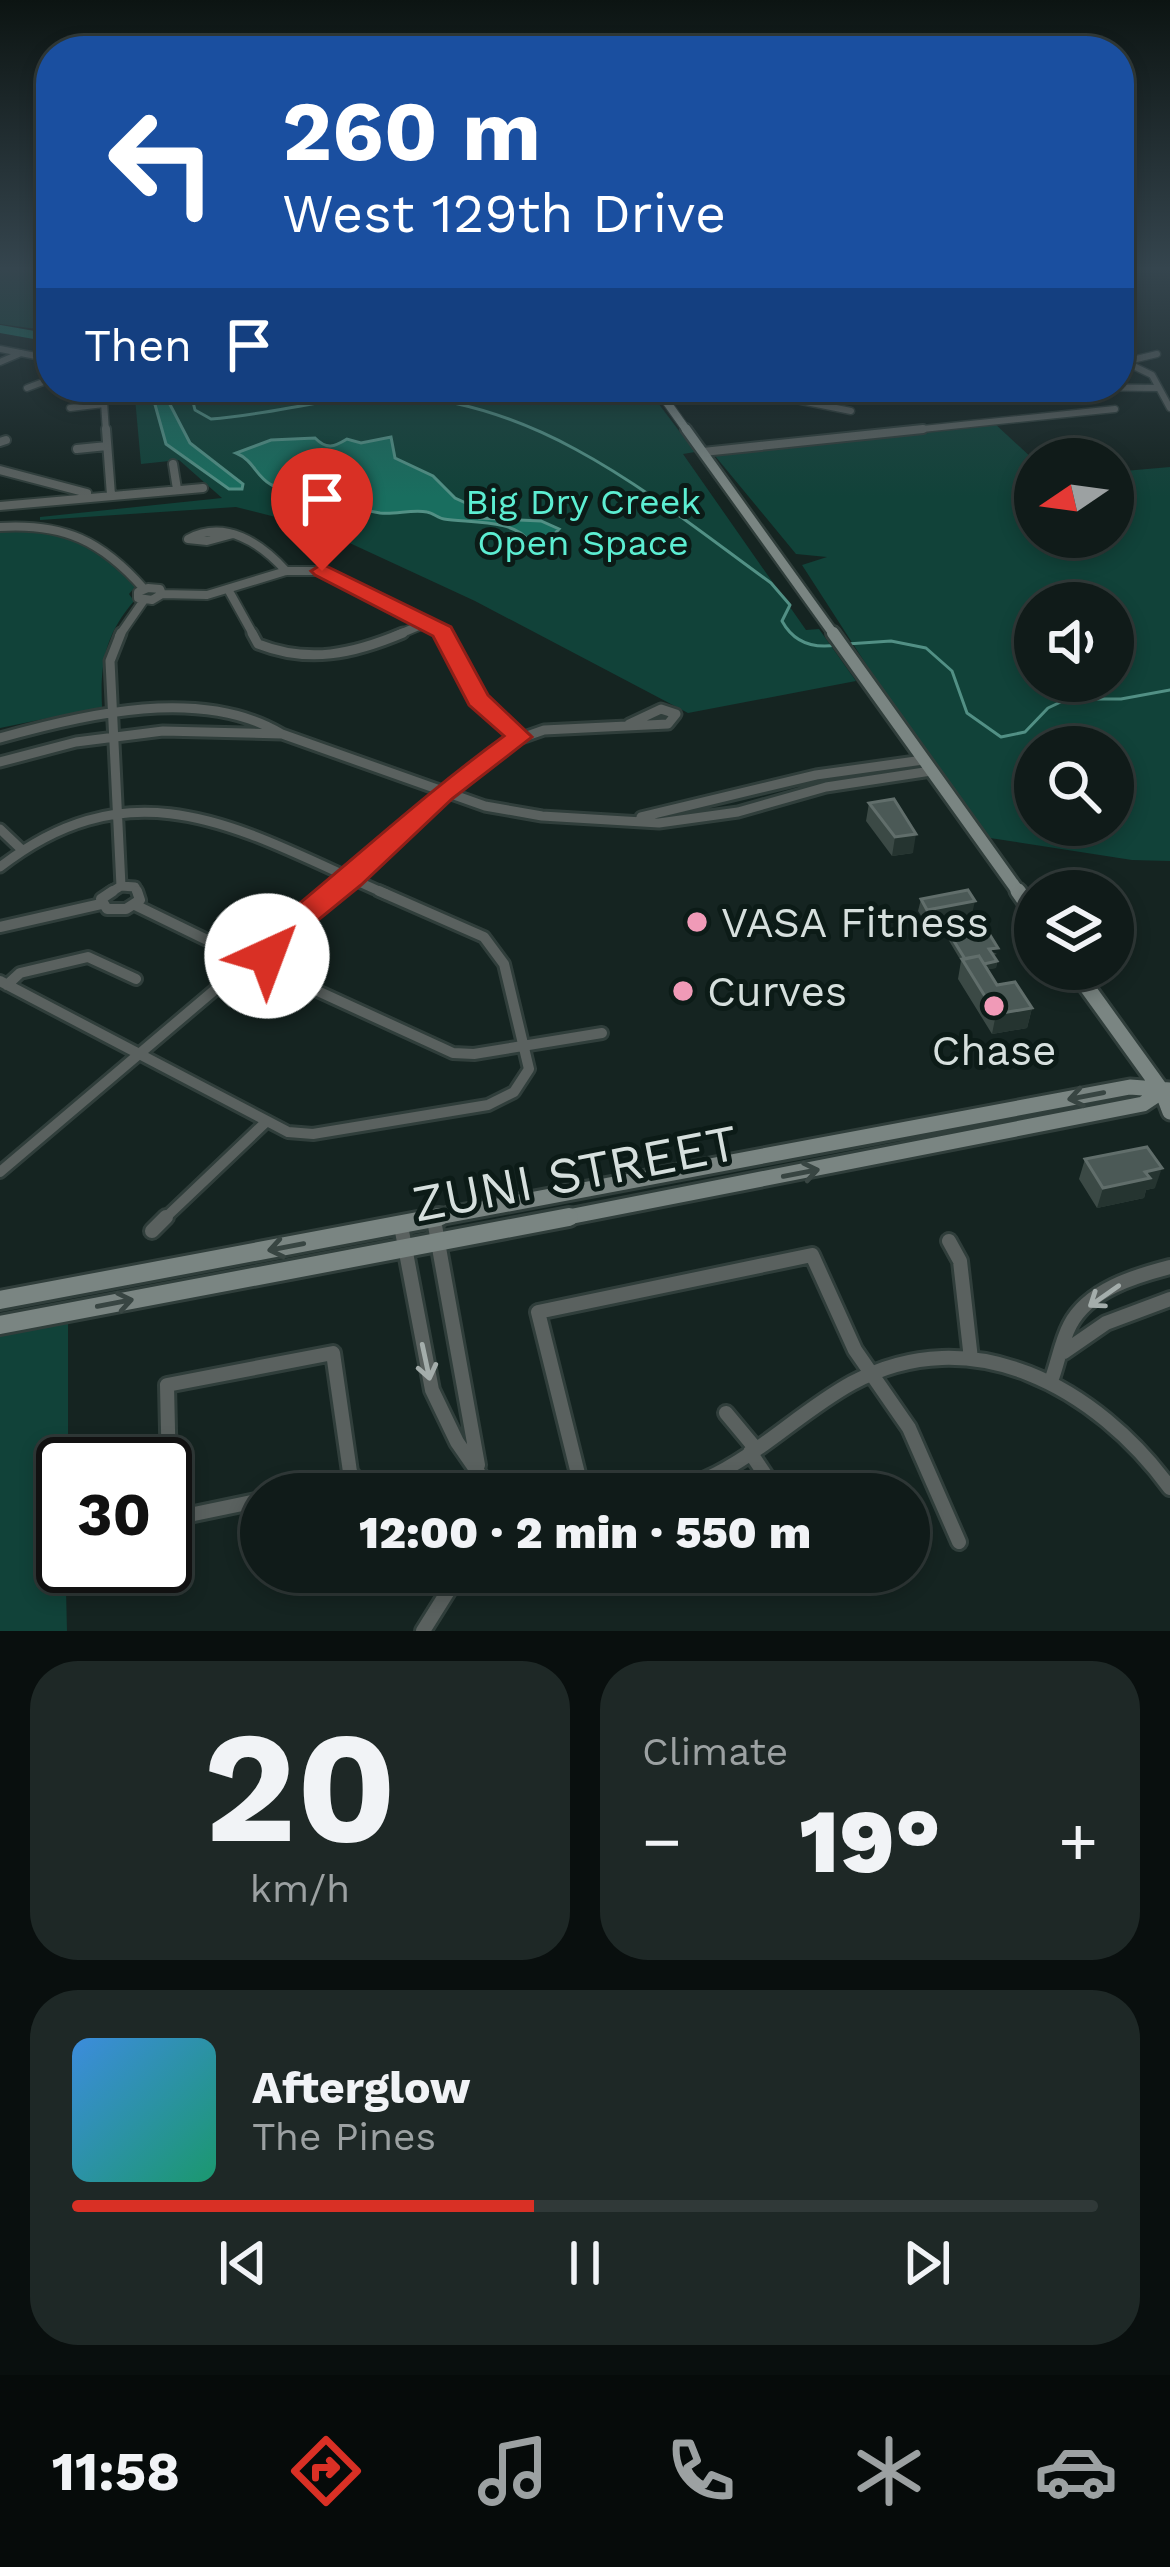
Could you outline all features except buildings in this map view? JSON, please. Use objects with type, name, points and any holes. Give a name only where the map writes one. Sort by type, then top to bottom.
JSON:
[{"type":"main road","points":[[667,402],[1014,886]]},
{"type":"main road","points":[[1090,990],[1167,1093],[1170,1112]]},
{"type":"main road","name":"ZUNI STREET","points":[[0,1300],[1128,1087],[1167,1093]]},
{"type":"main road","name":"ZUNI STREET","points":[[0,1325],[1142,1104],[1167,1093]]},
{"type":"street","points":[[0,349],[36,356]]},
{"type":"street","points":[[0,362],[21,352]]},
{"type":"street","points":[[1134,358],[1157,354]]},
{"type":"street","points":[[1134,365],[1148,372],[1170,408]]},
{"type":"street","points":[[27,388],[36,385]]},
{"type":"street","points":[[1134,388],[1160,388]]},
{"type":"street","points":[[806,402],[851,411]]},
{"type":"street","points":[[70,408],[104,404],[111,495]]},
{"type":"street","points":[[703,452],[1115,410]]},
{"type":"street","points":[[77,449],[107,446]]},
{"type":"street","points":[[173,464],[177,489]]},
{"type":"street","points":[[0,470],[99,496]]},
{"type":"street","points":[[0,506],[203,488]]},
{"type":"street","points":[[0,526],[41,524],[70,529],[108,550],[144,594]]},
{"type":"street","points":[[233,534],[207,541],[188,539],[202,532],[233,534],[254,540],[286,571]]},
{"type":"street","points":[[121,886],[110,661],[115,642],[144,594],[160,589],[162,594],[229,591],[286,571],[322,571],[428,622],[448,640],[478,699],[519,737]]},
{"type":"street","points":[[229,591],[258,644],[290,655],[352,653],[428,622]]},
{"type":"street","points":[[0,737],[112,714],[207,712],[266,724],[442,794],[524,814],[659,823],[710,817],[927,765]]},
{"type":"street","points":[[0,927],[101,904],[116,911],[135,905],[236,954],[262,950],[351,879],[442,794],[519,737],[544,730],[629,724]]},
{"type":"street","points":[[0,762],[114,737],[198,729],[282,734]]},
{"type":"street","points":[[629,820],[809,777],[927,765]]},
{"type":"street","points":[[809,777],[817,789]]},
{"type":"street","points":[[0,867],[21,849],[68,827],[116,814],[155,810],[197,814],[465,926],[489,941],[504,964],[530,1069],[523,1082],[488,1105],[313,1134],[288,1132],[4,983],[20,973],[88,957],[136,980]]},
{"type":"street","points":[[0,829],[21,849]]},
{"type":"street","points":[[101,904],[105,893],[121,886],[140,891],[135,905]]},
{"type":"street","points":[[262,950],[267,956],[263,966]]},
{"type":"street","points":[[236,954],[232,964],[237,971]]},
{"type":"street","points":[[0,1172],[237,971],[263,966],[442,1050],[474,1054],[602,1033]]},
{"type":"street","points":[[152,1231],[266,1122]]},
{"type":"street","points":[[434,1220],[479,1470]]},
{"type":"street","points":[[401,1226],[432,1390],[457,1442],[481,1473]]},
{"type":"street","points":[[949,1241],[960,1261],[971,1359]]},
{"type":"street","points":[[578,1473],[537,1314],[812,1255],[848,1336],[909,1428],[959,1542]]},
{"type":"street","points":[[1051,1382],[1070,1323],[1101,1295],[1170,1268]]},
{"type":"street","points":[[1064,1352],[1106,1323],[1170,1299]]},
{"type":"street","points":[[240,1504],[170,1519],[167,1385],[334,1353],[352,1473]]},
{"type":"street","points":[[715,1473],[872,1374],[921,1360],[971,1359],[1051,1382],[1123,1431],[1170,1489]]},
{"type":"street","points":[[726,1413],[766,1473]]},
{"type":"street","points":[[423,1631],[445,1593]]},
{"type":"green space","name":"Big Dry Creek Open Space","points":[[135,402],[657,402],[695,452],[683,454],[806,630],[819,629],[856,681],[688,713],[475,601],[315,527],[236,507],[40,520],[222,498],[179,460],[141,464]]},
{"type":"green space","points":[[993,422],[1014,442],[1014,558],[1134,558],[1134,470],[1170,467],[1170,861],[1042,846],[1134,846],[1134,726],[1014,726],[1014,842],[977,836],[802,565],[827,557],[796,554],[711,451]]},
{"type":"green space","points":[[0,530],[44,531],[76,538],[104,554],[135,587],[129,594],[134,601],[106,650],[102,707],[0,728]]},
{"type":"green space","points":[[68,1323],[68,1437],[36,1437],[36,1593],[66,1593],[67,1631],[0,1631],[0,1335]]},
{"type":"shaded area","points":[[154,402],[169,402],[190,443],[243,484],[242,489],[229,489],[166,444]]},
{"type":"shaded area","points":[[391,437],[395,458],[433,476],[455,498],[481,510],[480,518],[541,521],[559,529],[549,540],[524,549],[529,542],[523,535],[503,526],[444,519],[421,511],[380,513],[277,487],[236,453],[271,440],[315,438],[331,446],[347,439],[361,443]]},
{"type":"waterway","points":[[193,402],[195,410],[211,419],[324,402]]},
{"type":"waterway","points":[[446,402],[504,417],[598,462],[771,583],[790,605],[782,621],[792,635],[812,645],[837,645]]},
{"type":"waterway","points":[[847,644],[891,641],[926,648],[952,671],[967,713],[1001,737],[1025,732],[1048,708],[1067,699],[1121,699],[1170,690]]},
{"type":"place","name":"VASA Fitness","points":[[697,922]]},
{"type":"place","name":"Curves","points":[[683,991]]},
{"type":"place","name":"Chase","points":[[994,1006]]},
{"type":"route","points":[[267,956],[262,950],[351,879],[442,794],[519,737],[466,683],[442,632],[322,571]]}]
